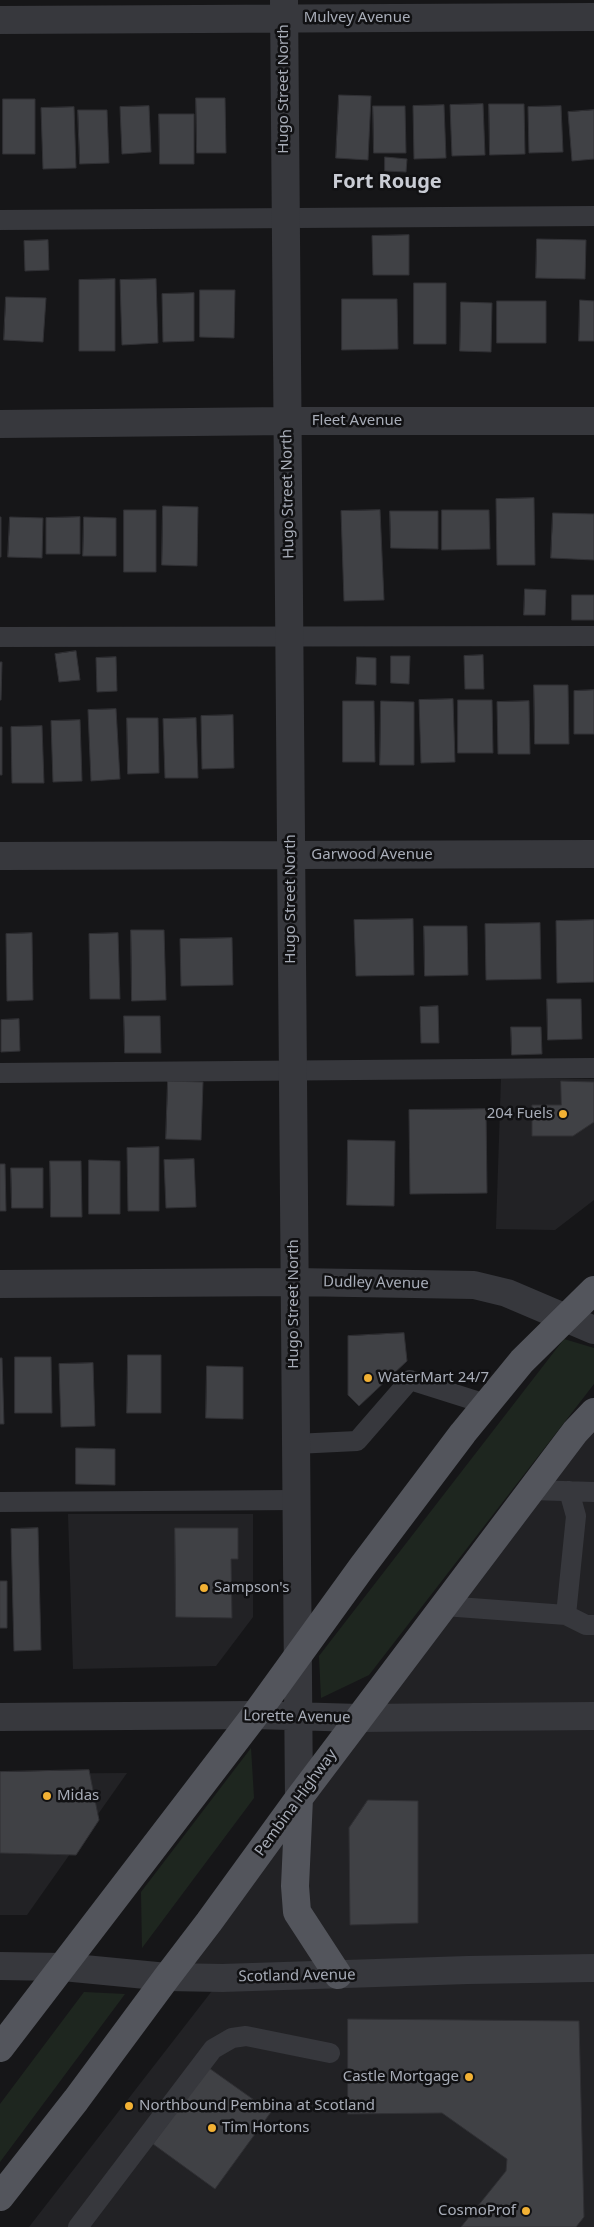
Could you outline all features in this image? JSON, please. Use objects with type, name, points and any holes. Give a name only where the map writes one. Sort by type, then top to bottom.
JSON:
[{"type":"main road","points":[[0,2048],[255,1715],[298,1653],[486,1404],[522,1361],[594,1290]]},
{"type":"main road","name":"Pembina Highway","points":[[0,2197],[76,2100],[299,1798],[575,1432],[594,1412]]},
{"type":"main road","points":[[299,1798],[295,1886],[297,1912],[338,1976]]},
{"type":"street","name":"Mulvey Avenue","points":[[0,20],[284,9],[594,16]]},
{"type":"street","name":"Hugo Street North","points":[[284,9],[299,1798]]},
{"type":"street","name":"Fleet Avenue","points":[[0,424],[287,421],[594,421]]},
{"type":"street","name":"Garwood Avenue","points":[[0,856],[594,854]]},
{"type":"street","name":"Dudley Avenue","points":[[0,1284],[294,1282],[474,1285],[507,1294],[594,1330]]},
{"type":"street","name":"Lorette Avenue","points":[[0,1717],[255,1715],[359,1718],[594,1716]]},
{"type":"street","name":"Scotland Avenue","points":[[0,1966],[63,1967],[166,1977],[222,1978],[594,1968]]},
{"type":"lane","points":[[0,220],[594,216]]},
{"type":"lane","points":[[0,637],[289,635],[594,636]]},
{"type":"lane","points":[[0,1073],[594,1068]]},
{"type":"lane","points":[[295,1444],[356,1441],[410,1380],[486,1404]]},
{"type":"lane","points":[[532,1490],[594,1492]]},
{"type":"lane","points":[[566,1615],[576,1516],[569,1491]]},
{"type":"lane","points":[[0,1502],[296,1500]]},
{"type":"lane","points":[[444,1606],[566,1615],[586,1625],[594,1625]]},
{"type":"lane","points":[[78,2227],[213,2049],[223,2043],[246,2036],[330,2053]]},
{"type":"shaded area","points":[[501,1079],[594,1079],[594,1200],[555,1230],[496,1229]]},
{"type":"shaded area","points":[[564,1339],[594,1348],[594,1384],[369,1675],[321,1698],[319,1656]]},
{"type":"shaded area","points":[[594,1412],[594,2227],[29,2227],[222,1978],[167,1977]]},
{"type":"shaded area","points":[[68,1514],[253,1514],[253,1617],[216,1666],[73,1669]]},
{"type":"shaded area","points":[[251,1748],[254,1798],[142,1948],[141,1892]]},
{"type":"shaded area","name":"Midas","points":[[127,1773],[27,1915],[0,1915],[0,1774]]},
{"type":"shaded area","points":[[84,1992],[125,1994],[0,2162],[0,2104]]},
{"type":"building","points":[[339,95],[371,96],[368,160],[336,158]]},
{"type":"building","points":[[196,98],[225,98],[226,153],[197,153]]},
{"type":"building","points":[[3,99],[35,99],[35,154],[3,154]]},
{"type":"building","points":[[483,104],[485,155],[452,156],[450,105]]},
{"type":"building","points":[[489,104],[524,104],[525,154],[490,155]]},
{"type":"building","points":[[444,105],[446,158],[414,159],[413,106]]},
{"type":"building","points":[[149,106],[151,152],[122,154],[120,107]]},
{"type":"building","points":[[373,106],[405,106],[406,153],[374,153]]},
{"type":"building","points":[[561,106],[563,152],[529,153],[528,107]]},
{"type":"building","points":[[74,107],[76,168],[43,169],[41,108]]},
{"type":"building","points":[[78,110],[107,110],[109,163],[80,164]]},
{"type":"building","points":[[594,110],[594,159],[572,161],[568,112]]},
{"type":"building","points":[[159,114],[194,114],[194,164],[160,164]]},
{"type":"building","points":[[385,157],[407,159],[406,172],[385,171]]},
{"type":"building","points":[[409,235],[409,275],[373,275],[372,236]]},
{"type":"building","points":[[537,239],[586,240],[585,279],[536,278]]},
{"type":"building","points":[[48,240],[49,270],[25,271],[24,241]]},
{"type":"building","points":[[115,279],[115,351],[79,351],[79,280]]},
{"type":"building","points":[[156,279],[158,343],[122,345],[120,280]]},
{"type":"building","points":[[414,283],[446,283],[446,344],[414,344]]},
{"type":"building","points":[[200,290],[235,290],[234,338],[200,337]]},
{"type":"building","points":[[194,293],[194,341],[163,342],[162,294]]},
{"type":"building","points":[[6,297],[46,298],[43,342],[4,340]]},
{"type":"building","points":[[342,299],[397,299],[398,349],[342,350]]},
{"type":"building","points":[[580,300],[594,301],[594,341],[579,341]]},
{"type":"building","points":[[497,301],[546,301],[546,343],[497,343]]},
{"type":"building","points":[[461,302],[492,303],[491,352],[460,351]]},
{"type":"building","points":[[534,498],[535,565],[497,565],[496,499]]},
{"type":"building","points":[[163,506],[198,507],[197,566],[162,565]]},
{"type":"building","points":[[124,510],[156,510],[156,572],[124,572]]},
{"type":"building","points":[[380,510],[384,600],[344,601],[341,511]]},
{"type":"building","points":[[442,510],[489,510],[490,549],[442,550]]},
{"type":"building","points":[[390,511],[438,511],[438,549],[391,548]]},
{"type":"building","points":[[553,513],[594,514],[594,560],[551,558]]},
{"type":"building","points":[[1,517],[1,557],[0,557]]},
{"type":"building","points":[[10,517],[43,518],[42,558],[8,557]]},
{"type":"building","points":[[80,517],[80,554],[46,554],[46,518]]},
{"type":"building","points":[[84,517],[116,518],[116,556],[83,556]]},
{"type":"building","points":[[525,589],[546,590],[545,615],[524,615]]},
{"type":"building","points":[[572,595],[594,595],[594,620],[572,620]]},
{"type":"building","points":[[76,651],[80,680],[59,682],[55,654]]},
{"type":"building","points":[[483,655],[484,689],[465,689],[464,656]]},
{"type":"building","points":[[391,656],[410,656],[409,684],[391,683]]},
{"type":"building","points":[[116,657],[117,691],[97,692],[96,658]]},
{"type":"building","points":[[357,657],[376,658],[376,685],[356,684]]},
{"type":"building","points":[[0,662],[2,662],[1,700],[0,700]]},
{"type":"building","points":[[534,685],[568,685],[569,744],[535,744]]},
{"type":"building","points":[[594,690],[594,734],[574,734],[574,691]]},
{"type":"building","points":[[453,699],[455,762],[421,763],[419,700]]},
{"type":"building","points":[[458,700],[492,700],[493,753],[458,753]]},
{"type":"building","points":[[343,701],[374,701],[375,762],[343,762]]},
{"type":"building","points":[[381,701],[414,702],[414,765],[380,765]]},
{"type":"building","points":[[529,701],[530,754],[498,754],[497,702]]},
{"type":"building","points":[[116,709],[120,779],[91,781],[88,710]]},
{"type":"building","points":[[233,715],[234,768],[202,769],[201,716]]},
{"type":"building","points":[[127,718],[158,718],[159,773],[128,774]]},
{"type":"building","points":[[196,718],[198,778],[165,778],[163,719]]},
{"type":"building","points":[[80,720],[82,781],[53,782],[51,721]]},
{"type":"building","points":[[42,726],[44,783],[12,783],[11,727]]},
{"type":"building","points":[[0,727],[2,727],[2,775],[0,775]]},
{"type":"building","points":[[413,919],[414,975],[356,976],[354,920]]},
{"type":"building","points":[[594,920],[594,982],[557,983],[556,921]]},
{"type":"building","points":[[540,923],[541,979],[486,980],[485,924]]},
{"type":"building","points":[[424,926],[467,926],[468,975],[425,976]]},
{"type":"building","points":[[131,930],[164,930],[166,1000],[132,1001]]},
{"type":"building","points":[[32,933],[33,1000],[7,1001],[6,934]]},
{"type":"building","points":[[118,933],[120,999],[90,999],[89,934]]},
{"type":"building","points":[[232,938],[233,985],[181,986],[180,939]]},
{"type":"building","points":[[547,999],[581,999],[582,1039],[548,1040]]},
{"type":"building","points":[[438,1006],[439,1043],[421,1043],[420,1007]]},
{"type":"building","points":[[124,1016],[160,1016],[161,1053],[125,1053]]},
{"type":"building","points":[[19,1019],[20,1051],[1,1052],[1,1020]]},
{"type":"building","points":[[511,1027],[541,1027],[542,1054],[512,1055]]},
{"type":"building","points":[[168,1081],[203,1082],[201,1140],[166,1139]]},
{"type":"building","name":"204 Fuels","points":[[561,1081],[594,1082],[594,1122],[573,1136],[532,1136],[532,1105],[561,1105]]},
{"type":"building","points":[[486,1109],[487,1193],[410,1194],[409,1110]]},
{"type":"building","points":[[348,1140],[395,1141],[394,1206],[347,1205]]},
{"type":"building","points":[[159,1147],[159,1211],[128,1211],[127,1148]]},
{"type":"building","points":[[194,1159],[196,1207],[166,1208],[164,1160]]},
{"type":"building","points":[[89,1160],[120,1161],[120,1214],[89,1214]]},
{"type":"building","points":[[50,1161],[81,1161],[82,1217],[51,1217]]},
{"type":"building","points":[[0,1164],[5,1164],[6,1211],[0,1211]]},
{"type":"building","points":[[11,1168],[43,1168],[43,1208],[12,1208]]},
{"type":"building","name":"WaterMart 24/7","points":[[404,1333],[407,1361],[359,1406],[348,1395],[348,1336]]},
{"type":"building","points":[[128,1355],[161,1355],[161,1413],[127,1413]]},
{"type":"building","points":[[15,1357],[51,1357],[52,1413],[15,1413]]},
{"type":"building","points":[[0,1358],[2,1358],[4,1424],[0,1424]]},
{"type":"building","points":[[93,1363],[95,1426],[61,1427],[59,1364]]},
{"type":"building","points":[[207,1366],[243,1367],[243,1419],[206,1418]]},
{"type":"building","points":[[76,1448],[115,1449],[115,1485],[76,1484]]},
{"type":"building","points":[[38,1528],[41,1650],[14,1651],[11,1529]]},
{"type":"building","name":"Sampson's","points":[[175,1528],[238,1528],[238,1559],[231,1559],[232,1618],[176,1617]]},
{"type":"building","points":[[0,1581],[7,1581],[7,1628],[0,1628]]},
{"type":"building","name":"Midas","points":[[89,1770],[99,1820],[76,1855],[0,1853],[0,1772]]},
{"type":"building","points":[[368,1800],[418,1801],[418,1923],[350,1925],[349,1828]]},
{"type":"building","points":[[348,2019],[579,2021],[584,2217],[576,2227],[461,2227],[506,2171],[507,2159],[442,2113],[348,2114]]},
{"type":"building","name":"Tim Hortons","points":[[209,2068],[271,2112],[215,2189],[153,2144]]},
{"type":"place","name":"204 Fuels","points":[[563,1114]]},
{"type":"place","name":"WaterMart 24/7","points":[[368,1378]]},
{"type":"place","name":"Sampson's","points":[[204,1588]]},
{"type":"place","name":"Midas","points":[[47,1796]]},
{"type":"place","name":"Castle Mortgage","points":[[469,2077]]},
{"type":"place","name":"Northbound Pembina at Scotland","points":[[129,2106]]},
{"type":"place","name":"Tim Hortons","points":[[212,2128]]},
{"type":"place","name":"CosmoProf","points":[[526,2211]]},
{"type":"district","name":"Fort Rouge","points":[[387,182]]}]
